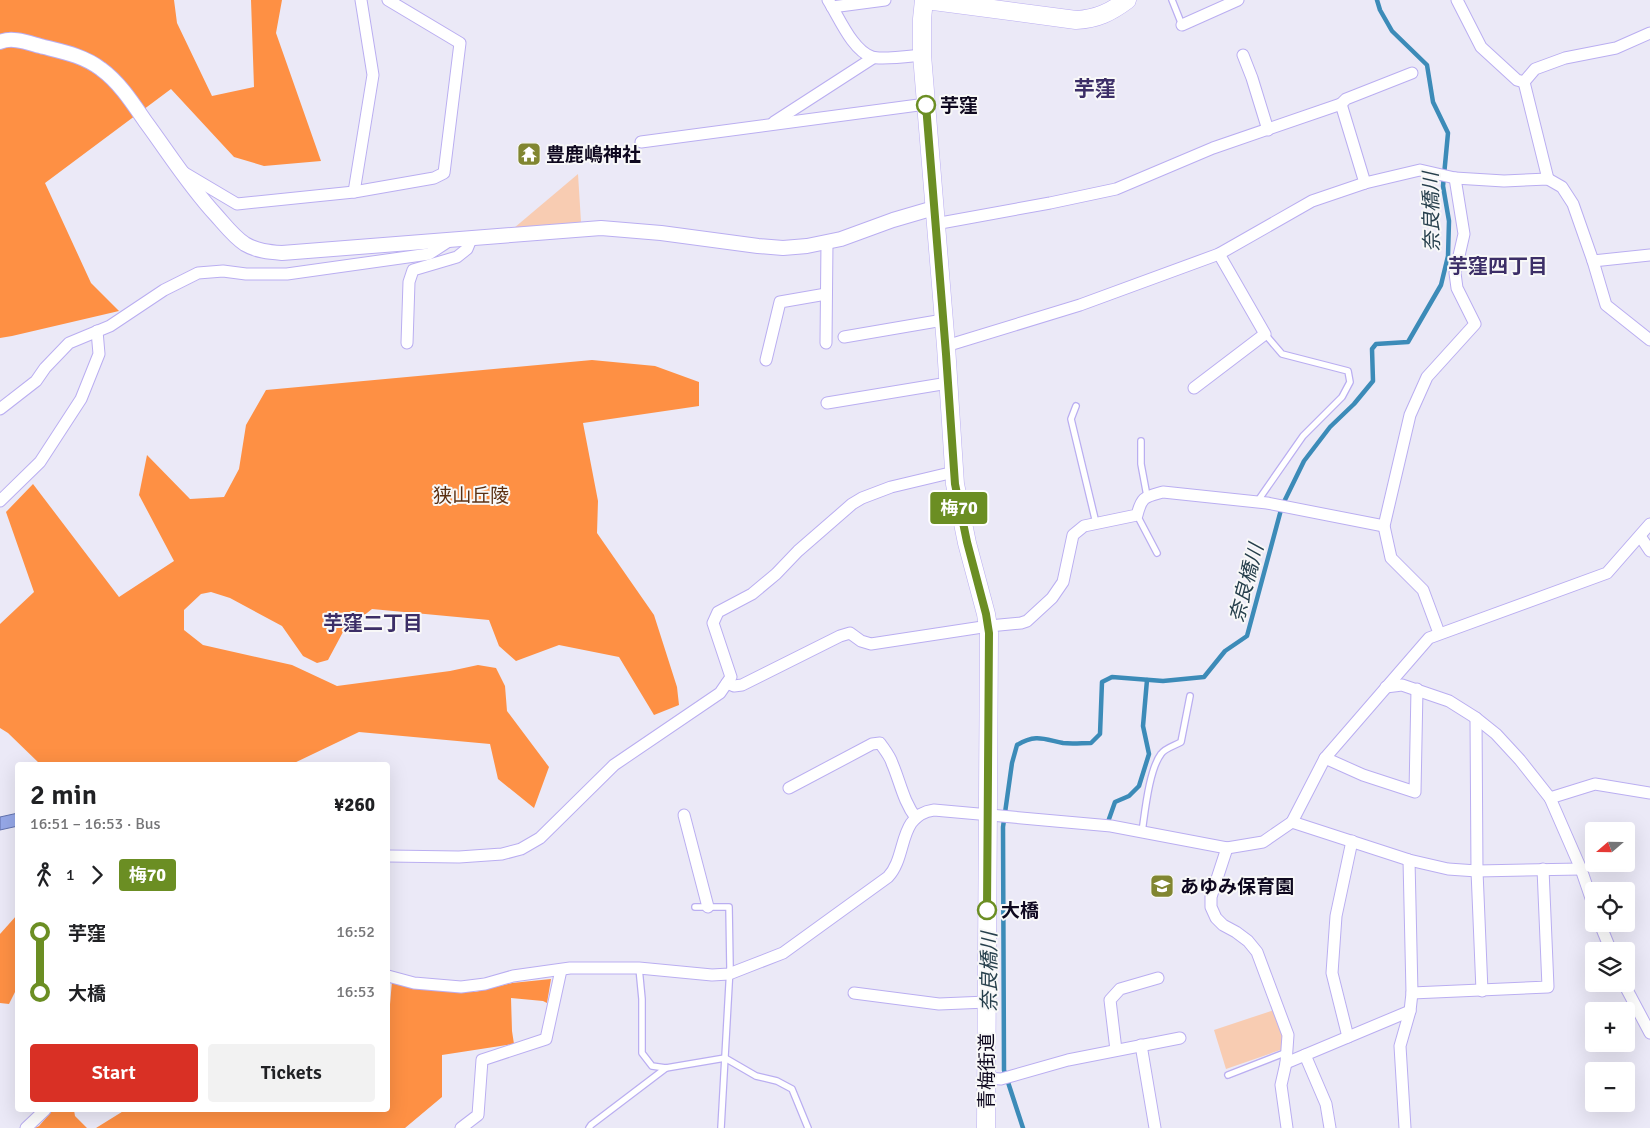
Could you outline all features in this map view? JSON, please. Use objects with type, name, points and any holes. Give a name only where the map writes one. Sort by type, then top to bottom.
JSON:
[{"type":"main road","points":[[925,0],[1076,20],[1102,16],[1122,2]]},
{"type":"main road","name":"青梅街道","points":[[925,0],[922,19],[922,55],[946,346],[954,472],[958,506],[989,626],[993,816],[987,1002],[999,1077],[986,1128]]},
{"type":"street","points":[[354,192],[373,75],[361,0]]},
{"type":"street","points":[[182,172],[237,204],[354,192],[434,178],[444,173],[460,44],[388,0]]},
{"type":"street","points":[[874,58],[863,52],[853,43],[830,4],[885,0]]},
{"type":"street","points":[[1182,25],[1238,0]]},
{"type":"street","points":[[1457,0],[1481,47],[1517,80],[1524,82]]},
{"type":"street","points":[[1524,82],[1536,69],[1565,58],[1616,48],[1650,33]]},
{"type":"street","points":[[0,42],[16,40],[78,56],[100,68],[130,99],[198,195],[235,236],[245,244],[266,252],[282,253],[454,238],[601,228],[661,233],[773,248],[807,246],[854,234],[893,220],[1050,203],[1116,189],[1213,148],[1341,104],[1346,98],[1412,73]]},
{"type":"street","points":[[771,124],[874,58],[922,55]]},
{"type":"street","points":[[1243,56],[1268,130]]},
{"type":"street","points":[[1524,82],[1548,179]]},
{"type":"street","points":[[641,142],[926,104]]},
{"type":"street","points":[[1341,104],[1365,183]]},
{"type":"street","points":[[946,346],[1080,305],[1218,254],[1312,201],[1365,183],[1420,170],[1453,178],[1504,181],[1548,179],[1562,187],[1573,204],[1606,305],[1650,340]]},
{"type":"street","points":[[1439,633],[1423,590],[1391,558],[1384,526],[1410,415],[1426,377],[1475,324],[1457,288],[1455,273],[1464,234],[1453,178]]},
{"type":"street","points":[[408,343],[409,282],[413,270],[457,257],[467,249],[472,237]]},
{"type":"street","points":[[0,409],[36,381],[45,368],[69,343],[110,326],[164,290],[198,273],[223,271],[246,274],[287,274],[429,254],[454,238]]},
{"type":"street","points":[[826,343],[827,242]]},
{"type":"street","points":[[1194,388],[1266,334],[1218,254]]},
{"type":"street","points":[[1593,261],[1650,255]]},
{"type":"street","points":[[766,360],[780,302],[826,294]]},
{"type":"street","points":[[844,338],[943,320]]},
{"type":"street","points":[[0,500],[40,462],[81,399],[99,354],[97,331]]},
{"type":"street","points":[[828,403],[948,382]]},
{"type":"street","points":[[390,856],[459,857],[502,854],[521,849],[540,838],[614,766],[720,692],[731,677],[713,623],[718,612],[752,594],[776,574],[798,551],[852,504],[862,498],[891,487],[954,472]]},
{"type":"street","points":[[727,683],[734,686],[742,685],[840,636],[850,633],[861,641],[871,644],[1027,621],[1046,604],[1063,582],[1074,535],[1084,526],[1137,515],[1141,502],[1147,496],[1164,492],[1273,504],[1384,526]]},
{"type":"street","points":[[390,977],[414,983],[461,987],[485,984],[513,976],[561,970],[639,968],[712,975],[729,974],[783,953],[888,878],[898,862],[906,830],[916,818],[927,811],[934,810],[1111,826],[1227,848],[1263,842],[1292,822],[1325,758],[1429,638],[1607,573],[1650,524]]},
{"type":"street","points":[[1640,536],[1650,551]]},
{"type":"street","points":[[1386,686],[1402,685],[1449,701],[1476,718],[1496,734],[1550,798],[1585,883]]},
{"type":"street","points":[[1325,758],[1363,775],[1415,792],[1417,689]]},
{"type":"street","points":[[1476,718],[1477,871],[1482,991]]},
{"type":"street","points":[[790,788],[872,744],[880,743],[892,761],[898,782],[910,810],[916,818]]},
{"type":"street","points":[[1550,798],[1595,784],[1650,793]]},
{"type":"street","points":[[684,815],[708,907]]},
{"type":"street","points":[[1292,822],[1409,860],[1448,869],[1477,871],[1580,869]]},
{"type":"street","points":[[1348,1037],[1332,973],[1336,916],[1352,841]]},
{"type":"street","points":[[1227,848],[1211,897],[1211,908],[1216,918],[1223,925],[1248,941],[1258,952],[1288,1035],[1281,1085],[1287,1128]]},
{"type":"street","points":[[1405,1128],[1400,1046],[1410,1012],[1412,993],[1409,860]]},
{"type":"street","points":[[1412,993],[1548,987],[1543,869]]},
{"type":"street","points":[[461,1128],[478,1115],[482,1060],[546,1039],[561,970]]},
{"type":"street","points":[[1116,1050],[1110,1000],[1120,989],[1158,978]]},
{"type":"street","points":[[1628,992],[1650,1033]]},
{"type":"street","points":[[854,993],[938,1004],[987,1002]]},
{"type":"street","points":[[1286,1057],[1305,1055],[1410,1012]]},
{"type":"street","points":[[999,1077],[1068,1060],[1180,1038]]},
{"type":"street","points":[[1141,1045],[1155,1128]]},
{"type":"street","points":[[1305,1055],[1326,1104],[1330,1128]]},
{"type":"street","points":[[26,1128],[44,1112]]},
{"type":"lane","points":[[1172,0],[1182,25]]},
{"type":"lane","points":[[1256,502],[1303,436],[1342,398],[1350,382],[1348,371],[1282,354],[1266,334]]},
{"type":"lane","points":[[1076,406],[1071,419],[1096,523]]},
{"type":"lane","points":[[1141,440],[1141,464],[1147,496]]},
{"type":"lane","points":[[1137,515],[1157,553]]},
{"type":"lane","points":[[1142,832],[1148,792],[1157,762],[1160,755],[1166,749],[1181,742],[1190,696]]},
{"type":"lane","points":[[695,907],[729,907],[729,974],[721,1128]]},
{"type":"lane","points":[[639,968],[642,999],[642,1053],[652,1066],[666,1068],[725,1058],[756,1076],[777,1081],[792,1089],[808,1128]]},
{"type":"lane","points":[[1228,1075],[1286,1057]]},
{"type":"lane","points":[[589,1128],[666,1068]]},
{"type":"shaded area","points":[[578,174],[581,222],[514,228]]},
{"type":"shaded area","points":[[1277,1009],[1286,1048],[1226,1069],[1214,1030]]},
{"type":"green space","points":[[0,0],[174,0],[177,23],[212,96],[254,87],[251,0],[282,0],[276,33],[321,161],[264,166],[234,157],[171,89],[45,183],[91,283],[119,311],[0,338]]},
{"type":"green space","name":"狭山丘陵","points":[[592,360],[655,366],[699,382],[699,406],[583,423],[598,501],[597,533],[654,615],[677,687],[679,705],[654,715],[619,657],[559,645],[516,661],[499,646],[489,620],[372,609],[343,632],[328,660],[317,663],[303,656],[282,626],[230,598],[211,592],[201,594],[184,610],[184,630],[203,645],[292,665],[337,686],[450,671],[478,665],[496,668],[505,686],[507,711],[549,767],[534,808],[498,779],[490,744],[359,732],[296,762],[38,762],[8,733],[0,728],[0,624],[34,592],[6,512],[33,484],[119,597],[174,561],[139,495],[147,455],[190,499],[224,497],[239,469],[246,425],[266,390]]},
{"type":"green space","points":[[15,917],[15,992],[9,1004],[0,1003],[0,934]]},
{"type":"green space","points":[[551,979],[547,1003],[511,998],[514,1044],[442,1055],[442,1097],[405,1128],[96,1128],[122,1112],[390,1112],[390,1004],[392,981],[460,992],[475,992],[512,983]]},
{"type":"green space","points":[[51,1112],[74,1112],[75,1116],[87,1128],[35,1128]]},
{"type":"building","points":[[15,814],[15,827],[0,830],[0,817]]},
{"type":"waterway","name":"奈良橋川","points":[[1023,1128],[1004,1070],[1003,827],[1012,763],[1017,745],[1035,738],[1063,743],[1091,743],[1100,734],[1102,682],[1112,677],[1163,681],[1204,677],[1225,651],[1247,636],[1282,506],[1304,461],[1330,427],[1354,404],[1373,381],[1372,349],[1376,344],[1408,342],[1441,285],[1448,256],[1449,221],[1443,186],[1448,133],[1433,102],[1427,65],[1392,31],[1380,10],[1377,0]]},
{"type":"waterway","points":[[1109,819],[1115,802],[1129,796],[1139,786],[1149,754],[1143,726],[1147,680]]},
{"type":"bus line","name":"梅70","points":[[926,105],[955,484],[958,506],[986,614],[989,633],[987,910]]},
{"type":"place","name":"芋窪","points":[[926,105]]},
{"type":"place","name":"豊鹿嶋神社","points":[[529,154]]},
{"type":"place","name":"あゆみ保育園","points":[[1162,886]]},
{"type":"place","name":"大橋","points":[[987,910]]},
{"type":"district","name":"芋窪","points":[[1095,89]]},
{"type":"district","name":"芋窪四丁目","points":[[1498,266]]},
{"type":"district","name":"芋窪二丁目","points":[[373,623]]}]
